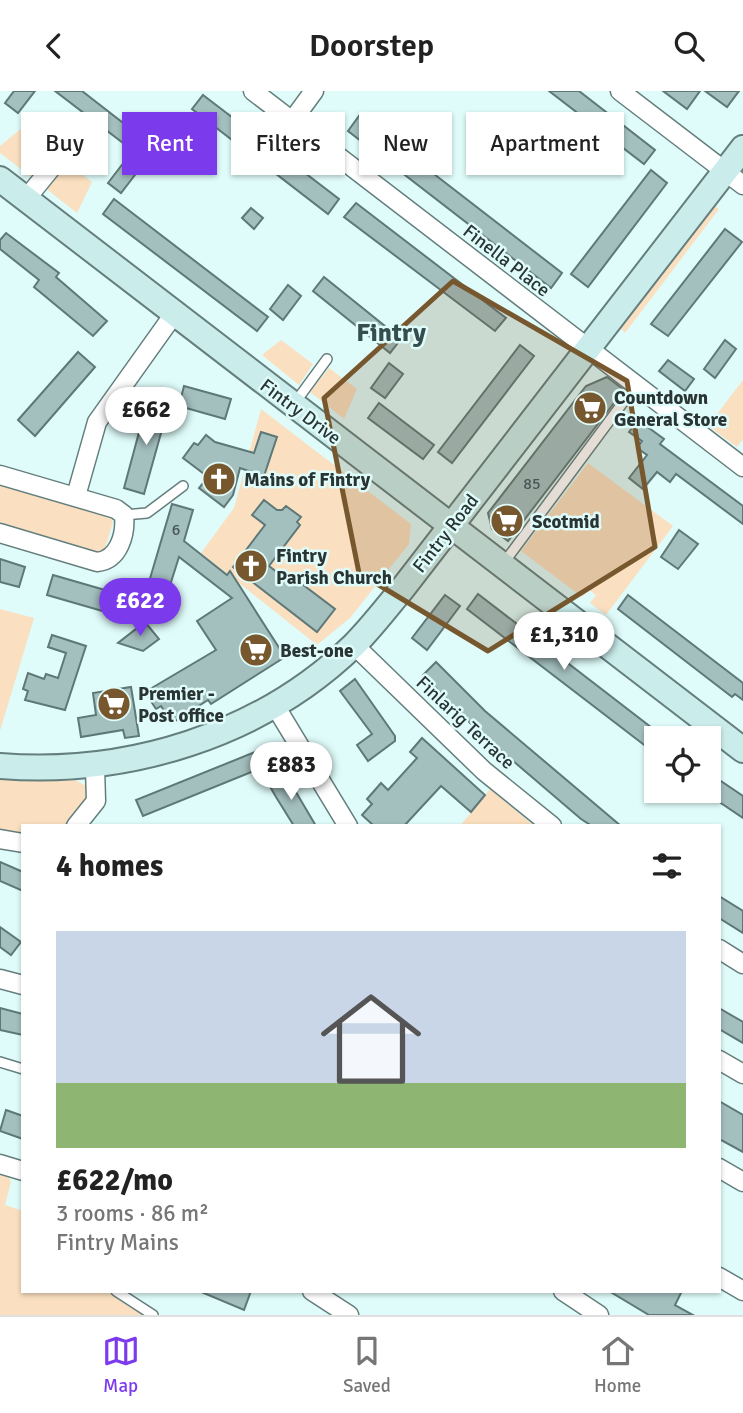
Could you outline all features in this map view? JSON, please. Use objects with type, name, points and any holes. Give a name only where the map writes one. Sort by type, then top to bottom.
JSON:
[{"type":"street","name":"Finella Place","points":[[253,91],[280,112]]},
{"type":"street","points":[[299,112],[314,91]]},
{"type":"street","points":[[620,91],[734,178]]},
{"type":"street","name":"Fintry Road","points":[[0,766],[45,770],[94,767],[181,747],[230,729],[274,704],[354,645],[589,349],[734,178],[743,148]]},
{"type":"street","name":"Finella Place","points":[[345,162],[636,385],[741,461]]},
{"type":"street","points":[[26,199],[46,175]]},
{"type":"street","name":"Fintry Drive","points":[[0,179],[743,750]]},
{"type":"street","points":[[76,496],[97,422],[174,314]]},
{"type":"street","points":[[0,475],[116,509],[124,515],[125,524],[116,554],[108,561],[97,562],[0,533]]},
{"type":"street","name":"Finlarig Terrace","points":[[354,645],[485,771],[550,824]]},
{"type":"street","points":[[274,704],[347,824]]},
{"type":"street","points":[[78,824],[96,801],[94,767]]},
{"type":"street","points":[[0,839],[21,843]]},
{"type":"street","points":[[721,950],[743,964]]},
{"type":"street","points":[[0,979],[21,984]]},
{"type":"street","points":[[721,1060],[743,1074]]},
{"type":"street","points":[[0,1164],[21,1170]]},
{"type":"street","points":[[721,1169],[743,1182]]},
{"type":"street","points":[[721,1278],[743,1291]]},
{"type":"street","points":[[315,1293],[349,1315]]},
{"type":"street","points":[[566,1293],[599,1315]]},
{"type":"lane","points":[[293,405],[327,359]]},
{"type":"lane","points":[[502,566],[636,385]]},
{"type":"lane","points":[[124,515],[147,513],[183,486]]},
{"type":"lane","points":[[0,1062],[21,1068]]},
{"type":"lane","points":[[119,1293],[153,1315]]},
{"type":"highlighted area","points":[[453,281],[627,381],[655,547],[488,651],[359,573],[324,398]]},
{"type":"shaded area","points":[[21,129],[21,169],[0,153],[0,146]]},
{"type":"shaded area","points":[[56,175],[83,175],[92,182],[77,213],[44,187]]},
{"type":"shaded area","points":[[711,203],[719,209],[625,333],[617,325]]},
{"type":"shaded area","points":[[281,340],[313,364],[299,385],[262,355]]},
{"type":"shaded area","points":[[329,368],[357,389],[344,419],[310,392]]},
{"type":"shaded area","points":[[743,380],[743,439],[737,447],[708,426]]},
{"type":"shaded area","points":[[261,409],[411,524],[409,544],[350,618],[317,645],[201,553],[234,508]]},
{"type":"shaded area","points":[[588,463],[673,526],[606,615],[590,603],[596,595],[589,590],[582,597],[521,551]]},
{"type":"shaded area","points":[[0,481],[108,513],[113,522],[104,552],[97,555],[0,526]]},
{"type":"shaded area","points":[[0,609],[34,618],[0,731]]},
{"type":"shaded area","points":[[0,775],[72,778],[88,787],[89,802],[71,824],[21,824],[21,837],[0,833]]},
{"type":"shaded area","points":[[490,789],[532,824],[462,824]]},
{"type":"shaded area","points":[[0,1171],[6,1173],[11,1182],[5,1205],[21,1210],[21,1293],[109,1293],[142,1315],[0,1315]]},
{"type":"building","points":[[14,91],[35,91],[18,113],[5,103]]},
{"type":"building","points":[[55,91],[82,91],[122,122],[122,142],[108,131],[108,112],[82,112]]},
{"type":"building","points":[[549,91],[579,91],[606,112],[576,112]]},
{"type":"building","points":[[663,91],[700,91],[687,109]]},
{"type":"building","points":[[705,91],[739,91],[727,107]]},
{"type":"building","points":[[203,95],[231,116],[231,139],[217,128],[217,112],[196,112],[192,109]]},
{"type":"building","points":[[359,116],[359,140],[348,131]]},
{"type":"building","points":[[624,126],[655,150],[644,164],[624,149]]},
{"type":"building","points":[[122,165],[122,175],[135,175],[121,193],[108,183]]},
{"type":"building","points":[[651,170],[667,183],[588,287],[571,274]]},
{"type":"building","points":[[277,175],[308,175],[339,199],[328,214]]},
{"type":"building","points":[[405,175],[435,175],[562,273],[551,288]]},
{"type":"building","points":[[114,199],[268,317],[257,331],[103,214]]},
{"type":"building","points":[[356,203],[506,318],[495,331],[344,217]]},
{"type":"building","points":[[251,208],[263,218],[254,229],[242,218]]},
{"type":"building","points":[[725,229],[742,242],[668,336],[651,324]]},
{"type":"building","points":[[6,233],[59,273],[56,277],[107,321],[93,336],[34,287],[39,280],[0,249],[0,240]]},
{"type":"building","points":[[324,277],[401,339],[390,353],[313,291]]},
{"type":"building","points":[[288,285],[301,296],[283,320],[270,309]]},
{"type":"building","points":[[725,340],[736,349],[715,378],[704,369]]},
{"type":"building","points":[[520,345],[534,356],[452,463],[438,452]]},
{"type":"building","points":[[78,352],[95,367],[35,436],[18,420]]},
{"type":"building","points":[[668,360],[694,379],[685,391],[659,371]]},
{"type":"building","points":[[389,363],[403,374],[385,398],[371,388]]},
{"type":"building","points":[[607,377],[624,390],[508,541],[492,529],[488,513],[586,386]]},
{"type":"building","points":[[184,386],[231,399],[225,419],[179,406]]},
{"type":"building","points":[[148,399],[168,408],[144,494],[124,488]]},
{"type":"building","points":[[379,403],[434,445],[423,459],[368,418]]},
{"type":"building","points":[[638,420],[664,439],[660,444],[743,506],[743,524],[676,474],[670,482],[657,472],[643,489],[629,478],[647,455],[637,448],[642,441],[629,432]]},
{"type":"building","points":[[261,432],[277,437],[264,476],[240,468],[233,495],[224,507],[199,488],[208,477],[183,458],[194,443],[198,445],[206,435],[215,442],[254,453]]},
{"type":"building","name":"Fintry Parish Church","points":[[264,500],[277,510],[286,506],[301,517],[297,522],[300,525],[269,566],[295,586],[298,581],[335,609],[317,632],[233,567],[265,525],[252,515]]},
{"type":"building","points":[[172,504],[193,510],[184,541],[227,575],[230,571],[285,657],[211,704],[208,700],[172,723],[161,706],[156,709],[145,692],[216,650],[197,621],[232,598],[179,557],[166,598],[146,592]]},
{"type":"building","points":[[679,530],[698,544],[678,569],[661,557]]},
{"type":"building","points":[[0,559],[25,567],[19,587],[0,582]]},
{"type":"building","points":[[53,575],[143,601],[137,621],[47,595]]},
{"type":"building","points":[[478,594],[650,726],[644,726],[644,745],[467,609]]},
{"type":"building","points":[[445,595],[460,606],[427,650],[412,638]]},
{"type":"building","points":[[628,595],[743,683],[743,700],[735,694],[732,697],[618,609]]},
{"type":"building","points":[[145,622],[159,639],[143,651],[118,643]]},
{"type":"building","points":[[52,635],[86,646],[65,710],[25,700],[28,691],[23,689],[28,673],[44,679],[46,674],[58,678],[66,653],[48,647]]},
{"type":"building","points":[[436,662],[485,711],[619,824],[589,824],[581,819],[478,731],[423,675]]},
{"type":"building","points":[[355,679],[395,736],[395,741],[368,761],[357,745],[372,734],[340,691]]},
{"type":"building","name":"Premier - Post office","points":[[131,687],[139,736],[125,738],[123,730],[81,737],[78,718],[96,715],[93,693]]},
{"type":"building","points":[[422,738],[485,795],[471,812],[441,786],[406,824],[372,824],[362,815],[372,804],[367,799],[381,783],[388,790],[417,758],[410,752]]},
{"type":"building","points":[[260,750],[266,766],[143,816],[136,800]]},
{"type":"building","points":[[284,773],[315,824],[293,824],[268,783]]},
{"type":"building","points":[[721,781],[743,796],[743,818],[721,803]]},
{"type":"building","points":[[0,862],[21,871],[21,890],[0,881]]},
{"type":"building","points":[[721,897],[743,911],[743,933],[721,919]]},
{"type":"building","points":[[0,927],[21,942],[11,955],[0,947]]},
{"type":"building","points":[[0,1008],[21,1013],[21,1035],[0,1030]]},
{"type":"building","points":[[721,1009],[743,1022],[743,1043],[721,1030]]},
{"type":"building","points":[[721,1102],[743,1115],[743,1152],[721,1140]]},
{"type":"building","points":[[6,1110],[21,1115],[21,1138],[0,1131]]},
{"type":"building","points":[[204,1293],[250,1293],[244,1310]]},
{"type":"building","points":[[612,1293],[681,1293],[675,1305],[693,1315],[649,1315]]},
{"type":"place","name":"Countdown General Store","points":[[590,408]]},
{"type":"place","name":"Mains of Fintry","points":[[219,479]]},
{"type":"place","name":"Scotmid","points":[[507,521]]},
{"type":"place","name":"Fintry Parish Church","points":[[251,566]]},
{"type":"place","name":"Best-one","points":[[256,650]]},
{"type":"place","name":"Premier - Post office","points":[[114,704]]},
{"type":"district","name":"Fintry","points":[[391,332]]}]
